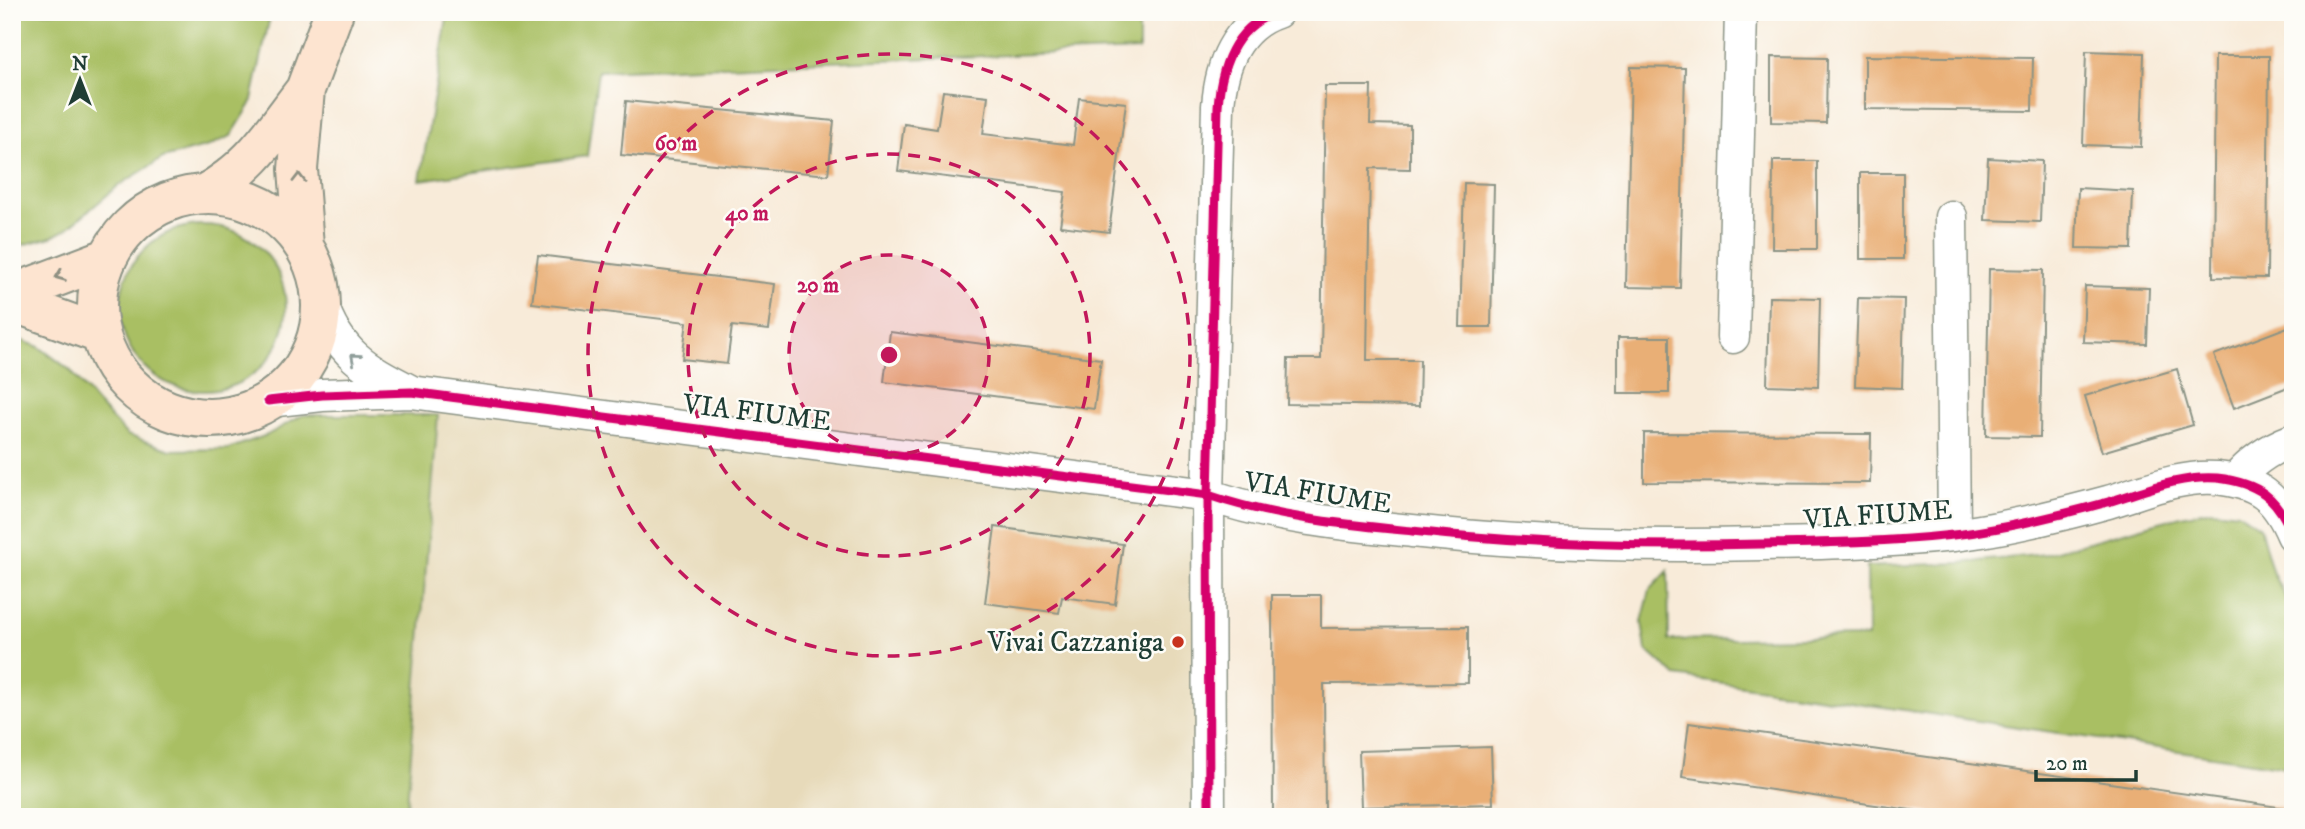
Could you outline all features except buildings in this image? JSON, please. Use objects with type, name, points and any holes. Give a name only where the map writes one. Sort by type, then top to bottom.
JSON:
[{"type":"street","points":[[303,246],[298,169],[305,90],[334,12]]},
{"type":"street","points":[[1209,817],[1208,495],[1219,88],[1225,64],[1236,43],[1253,25],[1277,12]]},
{"type":"street","points":[[1733,337],[1741,12]]},
{"type":"street","points":[[204,194],[244,167],[305,90]]},
{"type":"street","points":[[204,194],[233,197],[264,209],[285,223],[303,246],[316,273],[321,302],[317,332],[307,360],[296,376],[268,401],[242,412],[214,418],[176,413],[142,396],[116,369],[100,334],[97,297],[107,258],[120,237],[137,220],[158,206],[180,198],[204,194]]},
{"type":"street","points":[[1951,217],[1954,535]]},
{"type":"street","points":[[12,294],[107,258]]},
{"type":"street","name":"VIA FIUME","points":[[321,302],[328,324],[344,348],[370,370],[411,392]]},
{"type":"street","points":[[12,303],[100,334]]},
{"type":"street","name":"VIA FIUME","points":[[268,401],[321,395],[411,392],[1208,495],[1270,514],[1293,518],[1513,541],[1693,546],[1845,542],[1954,535],[2050,517],[2186,480],[2213,478],[2235,481],[2274,501],[2293,536]]},
{"type":"street","points":[[2235,481],[2252,462],[2269,450],[2293,440]]},
{"type":"shaded area","points":[[440,395],[1208,495],[1209,817],[406,817]]},
{"type":"green space","points":[[12,12],[271,12],[251,104],[231,136],[209,146],[163,158],[118,186],[67,229],[51,237],[12,248]]},
{"type":"green space","points":[[448,12],[1139,12],[1139,50],[598,71],[587,156],[420,180]]},
{"type":"green space","points":[[203,225],[235,231],[262,249],[280,276],[286,308],[280,340],[262,367],[235,385],[203,391],[171,385],[144,367],[126,340],[120,308],[126,276],[144,249],[171,231]]},
{"type":"green space","points":[[12,337],[39,347],[70,370],[127,435],[171,450],[228,449],[267,435],[303,415],[438,415],[406,817],[12,817]]},
{"type":"green space","points":[[2212,510],[2239,513],[2260,527],[2273,574],[2293,611],[2293,768],[1676,676],[1646,650],[1642,622],[1650,590],[1668,571],[1669,640],[1868,637],[1867,567],[1960,563],[2046,554],[2181,516]]},
{"type":"cycle path","points":[[1209,817],[1208,495],[1218,106],[1223,76],[1233,49],[1250,27],[1277,12]]},
{"type":"cycle path","points":[[268,401],[322,395],[411,392],[1208,495],[1283,515],[1334,523],[1500,539],[1674,545],[1834,543],[1929,537],[2031,521],[2108,502],[2161,485],[2203,478],[2232,480],[2265,494],[2280,511],[2293,535]]},
{"type":"place","name":"Vivai Cazzaniga","points":[[1178,642]]}]
